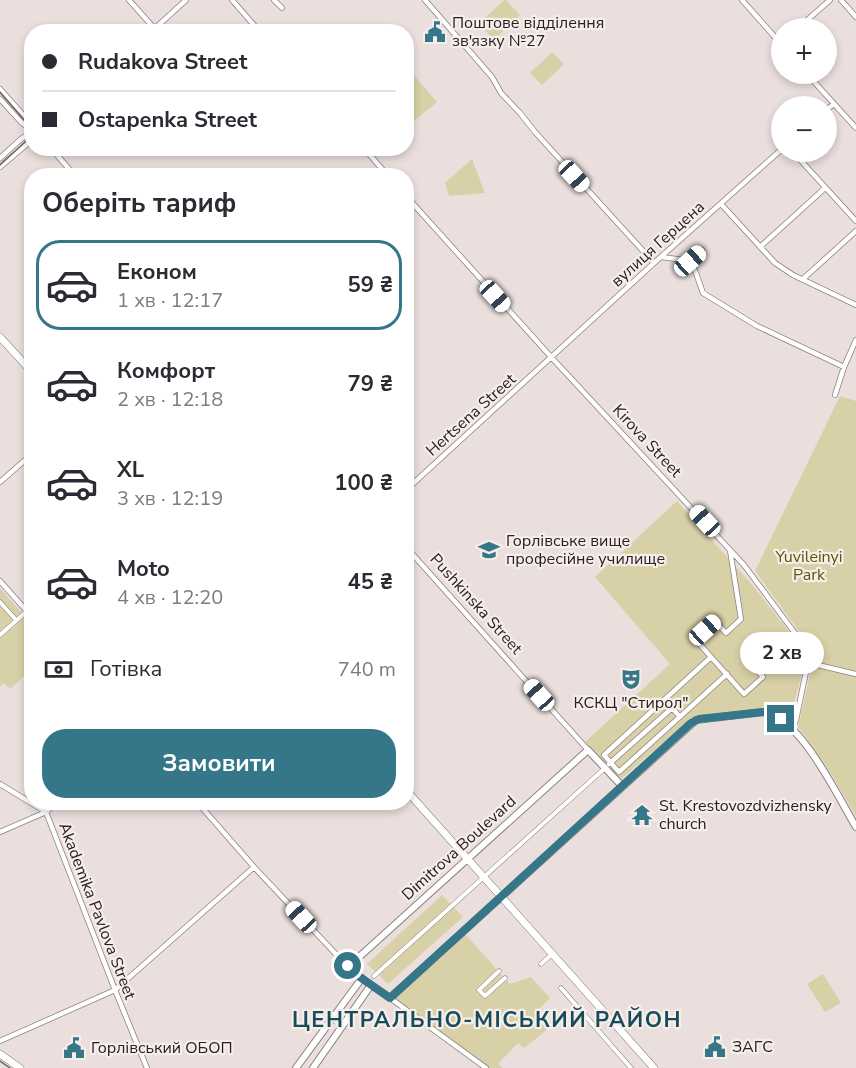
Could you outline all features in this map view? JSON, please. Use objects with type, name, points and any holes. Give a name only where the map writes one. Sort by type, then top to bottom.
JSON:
[{"type":"main road","points":[[0,337],[24,363]]},
{"type":"main road","points":[[414,799],[654,1068]]},
{"type":"main road","points":[[0,1054],[20,1068]]},
{"type":"street","points":[[129,0],[148,24]]},
{"type":"street","points":[[136,9],[139,0]]},
{"type":"street","points":[[160,24],[186,0]]},
{"type":"street","points":[[232,0],[253,24]]},
{"type":"street","points":[[274,0],[282,8]]},
{"type":"street","points":[[425,0],[492,77],[501,93],[654,263]]},
{"type":"street","points":[[742,0],[771,33]]},
{"type":"street","points":[[809,18],[830,0]]},
{"type":"street","points":[[841,0],[856,17]]},
{"type":"street","points":[[816,84],[827,96]]},
{"type":"street","points":[[0,89],[24,116]]},
{"type":"street","points":[[0,99],[24,124]]},
{"type":"street","points":[[837,107],[856,128]]},
{"type":"street","points":[[21,122],[23,129],[21,140]]},
{"type":"street","points":[[0,158],[24,138]]},
{"type":"street","points":[[0,167],[24,147]]},
{"type":"street","points":[[58,156],[68,168]]},
{"type":"street","points":[[371,156],[381,168]]},
{"type":"street","name":"вулиця Герцена","points":[[552,358],[771,159]]},
{"type":"street","points":[[802,162],[856,221]]},
{"type":"street","points":[[760,247],[825,188]]},
{"type":"street","points":[[721,204],[775,263],[793,275],[856,305]]},
{"type":"street","name":"Kirova Street","points":[[414,205],[744,565],[806,648],[808,662]]},
{"type":"street","points":[[803,279],[856,231]]},
{"type":"street","points":[[690,261],[702,250]]},
{"type":"street","points":[[661,257],[690,261]]},
{"type":"street","points":[[690,261],[703,293],[757,326],[844,367]]},
{"type":"street","points":[[835,395],[856,340]]},
{"type":"street","name":"Hertsena Street","points":[[414,483],[552,358]]},
{"type":"street","points":[[0,482],[24,461]]},
{"type":"street","points":[[730,550],[741,619],[726,633],[715,621],[695,639],[744,694],[763,677],[753,665],[767,653],[856,674]]},
{"type":"street","name":"Pushkinska Street","points":[[414,556],[622,786]]},
{"type":"street","points":[[0,581],[24,608]]},
{"type":"street","points":[[1,605],[16,620]]},
{"type":"street","points":[[0,635],[24,613]]},
{"type":"street","points":[[711,657],[604,755],[619,772],[727,674]]},
{"type":"street","points":[[792,729],[796,720],[808,662]]},
{"type":"street","points":[[665,700],[680,717]]},
{"type":"street","points":[[374,976],[672,708]]},
{"type":"street","points":[[390,998],[696,720],[763,712],[775,715],[808,746],[856,827]]},
{"type":"street","name":"Dimitrova Boulevard","points":[[348,966],[588,750]]},
{"type":"street","name":"Akademika Pavlova Street","points":[[0,784],[24,799]]},
{"type":"street","name":"Akademika Pavlova Street","points":[[43,810],[46,812],[147,1068]]},
{"type":"street","points":[[203,810],[348,966],[486,1068]]},
{"type":"street","points":[[0,832],[46,812]]},
{"type":"street","points":[[0,1041],[115,990],[254,867]]},
{"type":"street","points":[[541,964],[552,954]]},
{"type":"street","points":[[499,971],[479,990],[480,994],[485,996],[505,978]]},
{"type":"street","points":[[296,1068],[362,978]]},
{"type":"street","points":[[313,1068],[371,985]]},
{"type":"street","points":[[561,988],[631,1068]]},
{"type":"green space","points":[[504,0],[520,15],[494,40],[479,24]]},
{"type":"green space","points":[[552,52],[564,64],[542,85],[530,73]]},
{"type":"green space","points":[[414,75],[437,102],[414,121]]},
{"type":"green space","points":[[472,159],[485,193],[449,196],[445,183]]},
{"type":"green space","name":"Yuvileinyi Park","points":[[840,396],[856,401],[856,817],[822,759],[798,727],[815,653],[755,571]]},
{"type":"green space","points":[[677,501],[754,587],[804,651],[802,673],[790,719],[767,707],[691,718],[621,779],[585,742],[670,664],[595,577]]},
{"type":"green space","points":[[0,588],[24,616],[24,676],[10,689],[4,683],[0,686]]},
{"type":"green space","points":[[442,895],[463,917],[388,984],[367,964]]},
{"type":"green space","points":[[464,933],[510,984],[531,977],[550,998],[534,1014],[547,1030],[524,1048],[518,1043],[498,1064],[503,1068],[484,1068],[390,1000]]},
{"type":"green space","points":[[823,974],[841,1003],[825,1012],[807,984]]},
{"type":"tram line","points":[[0,92],[24,120]]},
{"type":"tram line","points":[[0,165],[24,143]]},
{"type":"tram line","points":[[0,1061],[10,1068]]},
{"type":"place","name":"Поштове відділення зв'язку №27","points":[[435,32]]},
{"type":"place","name":"Горлівське вище професійне училище","points":[[489,550]]},
{"type":"place","name":"КСКЦ \"Стирол\"","points":[[631,679]]},
{"type":"place","name":"St. Krestovozdvizhensky church","points":[[642,815]]},
{"type":"place","name":"ЗАГС","points":[[715,1047]]},
{"type":"place","name":"Горлівський ОБОП","points":[[74,1048]]},
{"type":"district","name":"ЦЕНТРАЛЬНО-МІСЬКИЙ РАЙОН","points":[[487,1020]]},
{"type":"route","points":[[348,966],[354,973],[390,998],[691,723],[699,719],[763,712],[781,719]]}]
